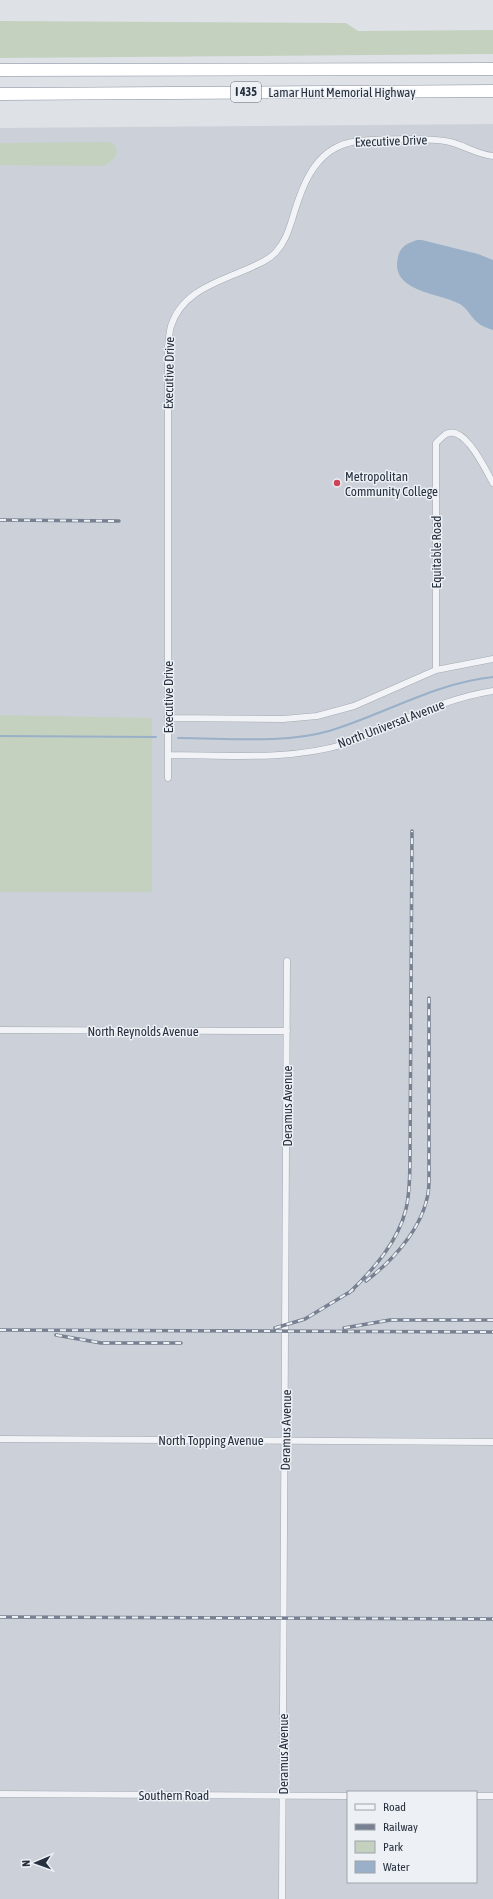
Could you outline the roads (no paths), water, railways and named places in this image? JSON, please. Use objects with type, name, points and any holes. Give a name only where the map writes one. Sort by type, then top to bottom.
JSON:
[{"type":"highway","name":"Lamar Hunt Memorial Highway","points":[[0,70],[493,69]]},
{"type":"highway","name":"Lamar Hunt Memorial Highway","points":[[0,94],[493,91]]},
{"type":"street","name":"Executive Drive","points":[[168,778],[168,347],[171,326],[180,307],[197,291],[260,264],[275,254],[287,236],[300,196],[314,166],[336,147],[361,140],[438,140],[459,144],[475,153],[493,156]]},
{"type":"street","name":"Equitable Road","points":[[436,670],[436,443],[446,434],[454,433],[464,439],[471,444],[493,483]]},
{"type":"street","points":[[168,718],[283,719],[317,716],[354,706],[436,670],[493,659]]},
{"type":"street","name":"North Universal Avenue","points":[[168,755],[276,755],[316,750],[346,743],[461,697],[493,691]]},
{"type":"street","name":"Deramus Avenue","points":[[282,1899],[286,1441],[287,961]]},
{"type":"street","name":"North Reynolds Avenue","points":[[0,1030],[287,1031]]},
{"type":"street","name":"North Topping Avenue","points":[[0,1439],[493,1442]]},
{"type":"street","name":"Southern Road","points":[[0,1794],[347,1796]]},
{"type":"street","points":[[477,1796],[493,1796]]},
{"type":"water","points":[[417,240],[478,254],[493,260],[493,330],[484,327],[460,304],[452,300],[418,290],[401,278],[397,269],[400,251],[404,246]]},
{"type":"waterway","points":[[178,738],[274,739],[312,735],[350,724],[430,692],[472,680],[493,677]]},
{"type":"waterway","points":[[0,736],[156,737]]},
{"type":"railway","points":[[0,520],[119,521]]},
{"type":"railway","points":[[349,1293],[367,1275],[391,1244],[406,1209],[410,1183],[412,831]]},
{"type":"railway","points":[[366,1281],[399,1250],[408,1238],[417,1225],[423,1212],[427,1197],[429,1183],[429,998]]},
{"type":"railway","points":[[275,1328],[305,1319],[353,1290]]},
{"type":"railway","points":[[344,1328],[390,1320],[493,1320]]},
{"type":"railway","points":[[0,1330],[493,1332]]},
{"type":"railway","points":[[56,1335],[101,1343],[181,1343]]},
{"type":"railway","points":[[0,1617],[493,1619]]},
{"type":"place","name":"Metropolitan Community College","points":[[337,483]]}]
